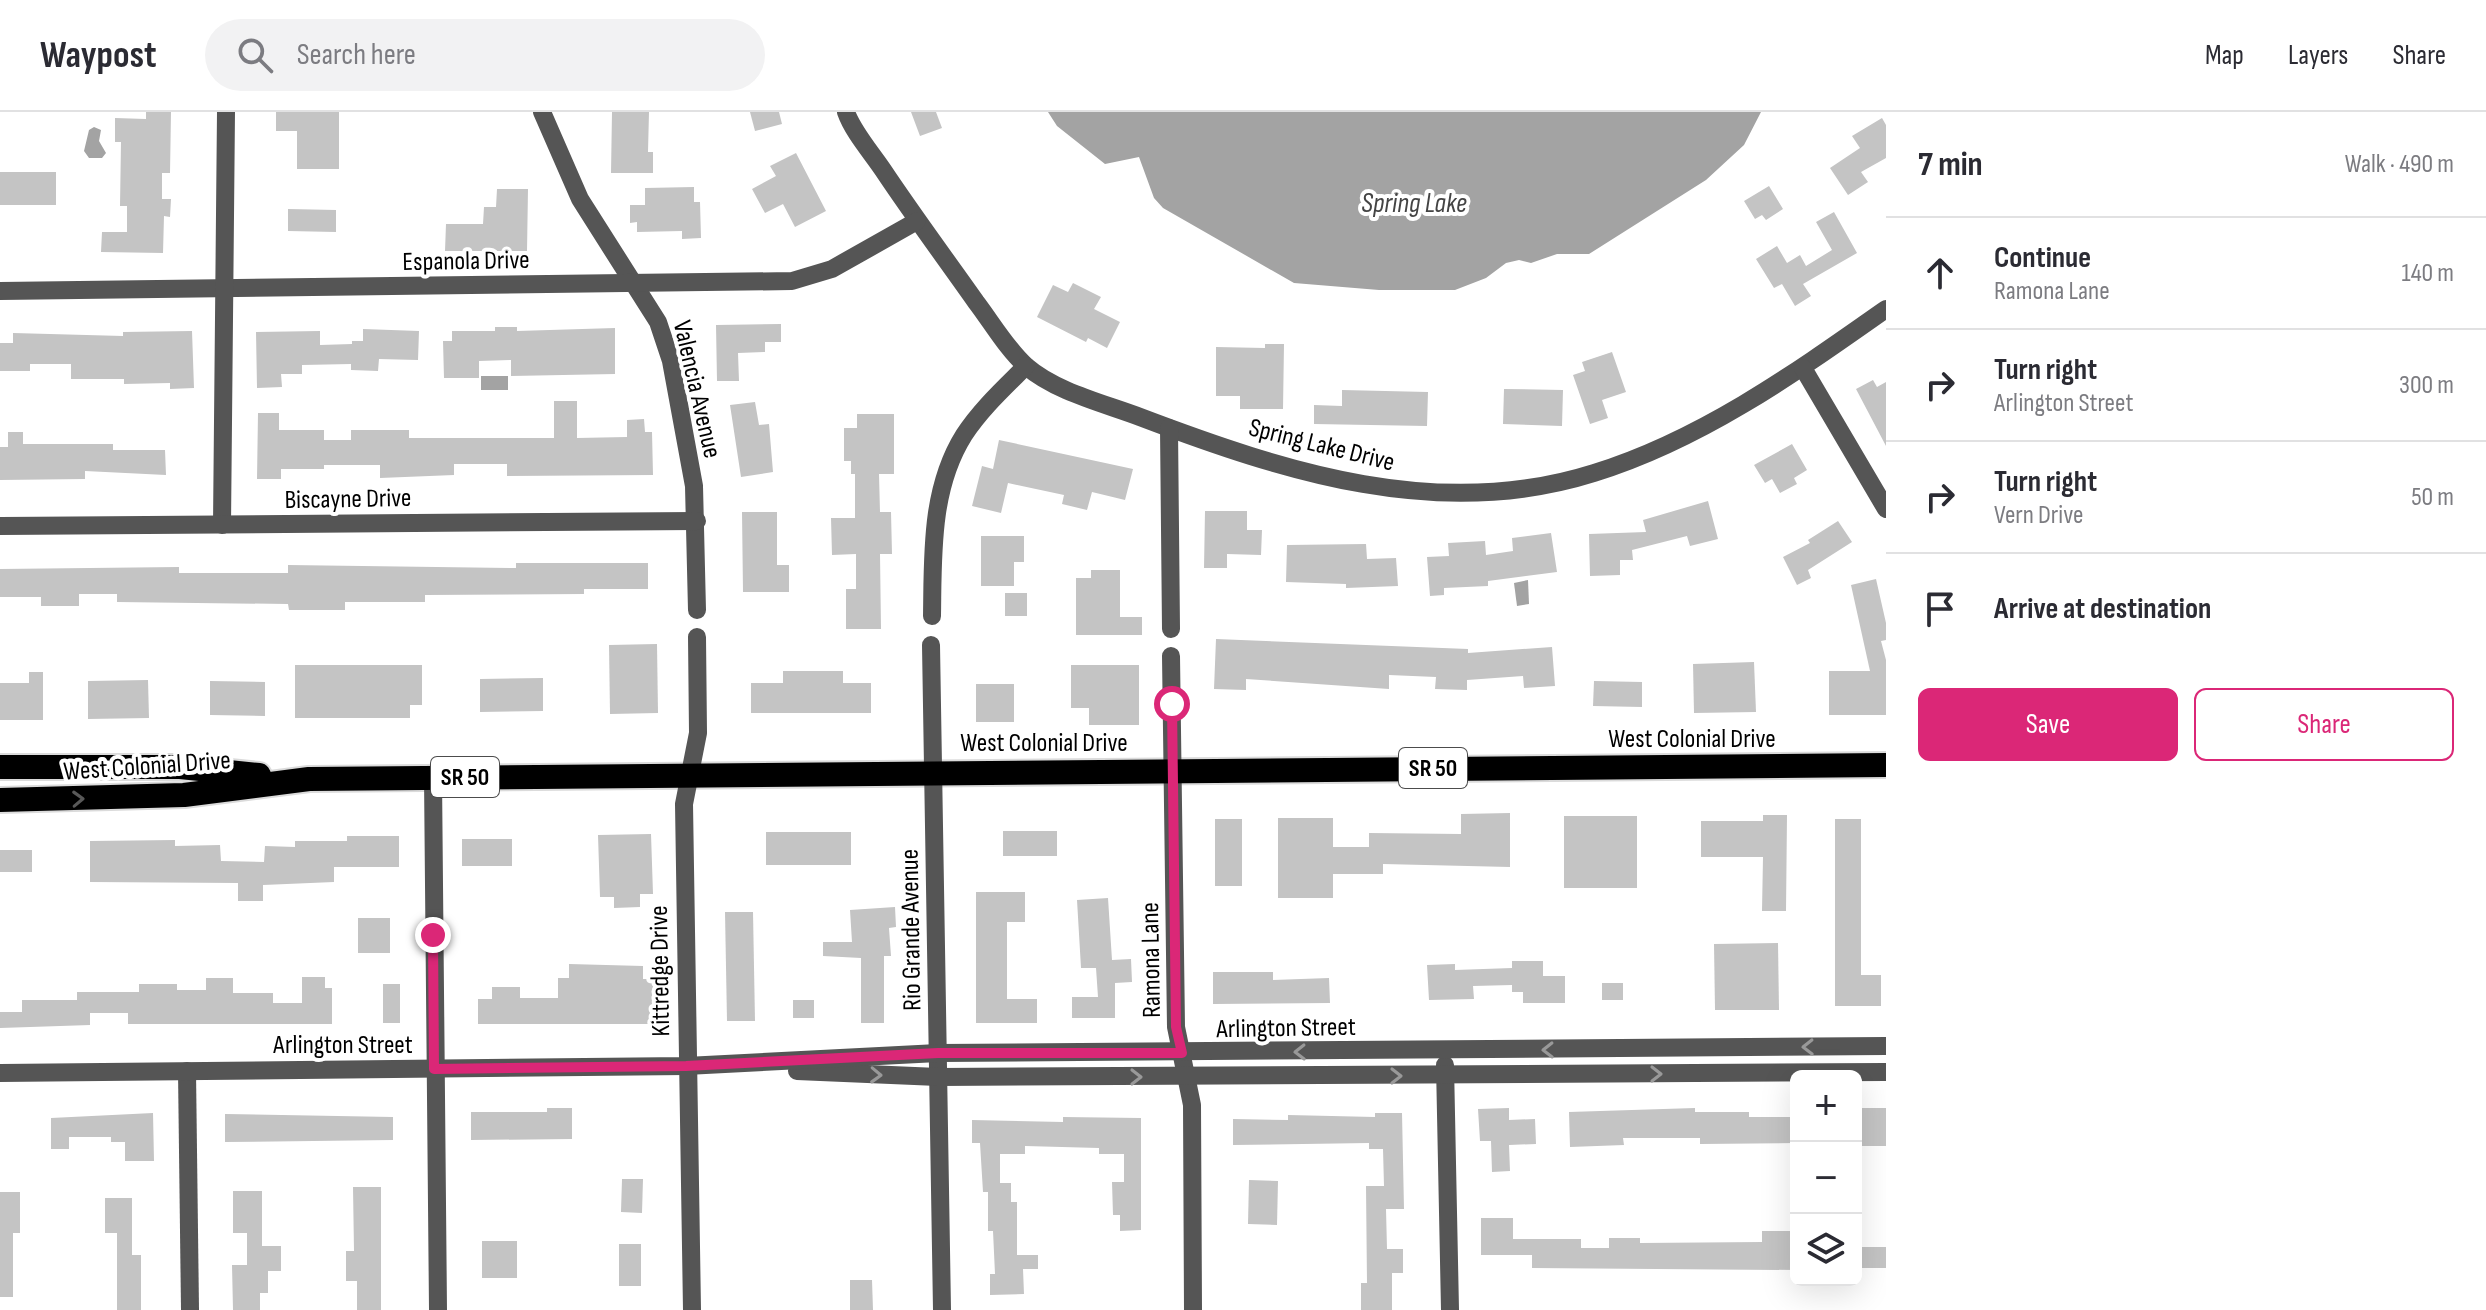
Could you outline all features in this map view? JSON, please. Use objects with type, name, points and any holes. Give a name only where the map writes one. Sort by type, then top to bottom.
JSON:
[{"type":"highway","name":"West Colonial Drive","points":[[0,800],[184,795],[298,780],[433,777],[1886,765]]},
{"type":"highway","name":"West Colonial Drive","points":[[0,767],[180,767],[298,780]]},
{"type":"street","points":[[222,525],[226,112]]},
{"type":"street","name":"Valencia Avenue","points":[[542,112],[580,199],[637,284],[658,322],[671,361],[694,486],[697,610]]},
{"type":"street","name":"Spring Lake Drive","points":[[846,112],[917,221],[1026,366],[1063,388],[1169,428],[1294,469],[1372,488],[1438,494],[1518,488],[1592,474],[1671,445],[1803,368],[1886,309]]},
{"type":"street","name":"Espanola Drive","points":[[0,291],[792,281],[832,269],[917,221]]},
{"type":"street","points":[[932,616],[934,533],[945,480],[963,437],[991,401],[1026,366]]},
{"type":"street","points":[[1803,368],[1886,509]]},
{"type":"street","points":[[1169,428],[1171,629]]},
{"type":"street","name":"Biscayne Drive","points":[[0,526],[697,521]]},
{"type":"street","points":[[690,776],[698,733],[697,637]]},
{"type":"street","name":"Rio Grande Avenue","points":[[931,645],[942,1310]]},
{"type":"street","name":"Ramona Lane","points":[[1171,656],[1176,1027],[1192,1105],[1193,1310]]},
{"type":"street","name":"Kittredge Drive","points":[[690,776],[684,804],[692,1310]]},
{"type":"street","points":[[433,777],[438,1310]]},
{"type":"street","name":"Arlington Street","points":[[0,1073],[686,1066],[938,1053],[1886,1046]]},
{"type":"street","points":[[1445,1051],[1450,1310]]},
{"type":"street","name":"Arlington Street","points":[[686,1066],[938,1077],[1886,1072]]},
{"type":"street","points":[[187,1071],[190,1310]]},
{"type":"water","name":"Spring Lake","points":[[1048,112],[1761,112],[1744,145],[1706,180],[1589,254],[1557,254],[1531,263],[1519,260],[1506,263],[1486,278],[1455,290],[1379,290],[1294,283],[1163,208],[1154,198],[1139,157],[1105,164],[1057,126]]},
{"type":"water","points":[[94,127],[101,130],[99,141],[106,153],[102,158],[89,158],[84,151],[89,130]]},
{"type":"water","points":[[481,376],[508,376],[508,390],[481,390]]},
{"type":"water","points":[[1528,580],[1529,604],[1517,606],[1514,583]]},
{"type":"building","points":[[146,112],[171,112],[170,173],[162,173],[162,199],[171,199],[170,217],[164,216],[163,253],[101,252],[102,232],[127,232],[127,206],[120,206],[121,142],[115,142],[115,118],[146,119]]},
{"type":"building","points":[[276,112],[339,112],[339,169],[297,169],[297,131],[276,131]]},
{"type":"building","points":[[612,112],[649,112],[648,152],[653,152],[653,173],[611,173]]},
{"type":"building","points":[[750,112],[779,112],[782,124],[755,131]]},
{"type":"building","points":[[911,112],[936,112],[942,128],[920,136]]},
{"type":"building","points":[[1882,118],[1886,125],[1886,158],[1861,172],[1868,182],[1848,195],[1830,168],[1860,148],[1852,136]]},
{"type":"building","points":[[796,153],[826,211],[795,227],[783,204],[765,213],[752,189],[776,176],[770,166]]},
{"type":"building","points":[[0,172],[56,172],[56,205],[0,205]]},
{"type":"building","points":[[1769,186],[1783,209],[1766,220],[1762,215],[1755,219],[1744,201]]},
{"type":"building","points":[[694,187],[694,202],[700,202],[701,238],[682,239],[682,231],[637,232],[637,222],[630,223],[630,205],[645,205],[645,188]]},
{"type":"building","points":[[497,189],[528,189],[527,251],[445,251],[446,224],[483,224],[484,207],[496,207]]},
{"type":"building","points":[[288,209],[336,210],[336,232],[288,231]]},
{"type":"building","points":[[1834,212],[1857,253],[1803,284],[1811,296],[1795,306],[1782,284],[1774,288],[1756,259],[1777,246],[1787,263],[1800,255],[1806,266],[1832,250],[1816,222]]},
{"type":"building","points":[[1073,283],[1101,297],[1094,309],[1120,322],[1107,348],[1088,338],[1086,342],[1037,317],[1053,285],[1068,292]]},
{"type":"building","points":[[781,324],[781,342],[765,342],[765,352],[738,353],[739,381],[717,381],[716,325]]},
{"type":"building","points":[[495,327],[517,327],[517,331],[615,328],[615,374],[511,376],[511,360],[479,361],[479,378],[444,378],[443,341],[452,341],[452,331],[495,331]]},
{"type":"building","points":[[363,329],[419,331],[418,360],[379,359],[378,371],[351,370],[351,364],[302,365],[302,374],[281,374],[282,387],[257,388],[256,332],[320,331],[320,345],[363,341]]},
{"type":"building","points":[[192,331],[194,388],[170,389],[170,383],[124,384],[124,379],[71,379],[71,364],[30,364],[30,371],[0,371],[0,343],[13,343],[13,333],[123,336],[123,332]]},
{"type":"building","points":[[1265,344],[1284,344],[1283,409],[1240,409],[1240,396],[1216,396],[1216,347],[1265,348]]},
{"type":"building","points":[[1612,352],[1626,392],[1602,400],[1608,418],[1590,424],[1573,375],[1585,371],[1582,362]]},
{"type":"building","points":[[1873,380],[1877,387],[1886,382],[1886,446],[1856,389]]},
{"type":"building","points":[[1504,389],[1563,390],[1562,426],[1503,424]]},
{"type":"building","points":[[1342,390],[1428,392],[1427,426],[1314,424],[1314,405],[1342,406]]},
{"type":"building","points":[[554,401],[577,401],[577,438],[627,437],[627,420],[644,419],[645,432],[652,432],[653,475],[507,476],[507,464],[454,464],[454,475],[380,478],[380,465],[324,465],[324,469],[281,469],[281,479],[257,479],[258,413],[279,413],[279,430],[324,430],[324,440],[351,440],[351,430],[409,430],[409,438],[554,438]]},
{"type":"building","points":[[755,402],[759,425],[769,424],[773,472],[741,477],[730,405]]},
{"type":"building","points":[[857,414],[894,414],[894,474],[879,474],[880,512],[891,512],[892,554],[880,554],[881,629],[846,629],[846,589],[856,589],[856,554],[832,555],[831,518],[855,518],[855,474],[851,474],[851,461],[844,461],[844,428],[857,428]]},
{"type":"building","points":[[8,432],[23,432],[23,444],[113,444],[113,450],[165,450],[166,475],[85,471],[85,479],[0,480],[0,447],[8,447]]},
{"type":"building","points":[[999,440],[1133,469],[1125,500],[1092,492],[1087,510],[1062,504],[1064,495],[1008,483],[1001,513],[972,506],[982,466],[993,469]]},
{"type":"building","points":[[1792,444],[1807,470],[1794,478],[1797,484],[1780,493],[1772,479],[1765,483],[1754,465]]},
{"type":"building","points":[[1708,501],[1718,539],[1690,546],[1687,536],[1632,550],[1633,560],[1620,560],[1620,575],[1590,576],[1589,534],[1646,532],[1643,520]]},
{"type":"building","points":[[1205,511],[1247,511],[1247,530],[1262,530],[1261,555],[1227,554],[1227,568],[1204,568]]},
{"type":"building","points":[[742,512],[777,512],[777,565],[789,565],[789,592],[743,592]]},
{"type":"building","points":[[1838,521],[1852,542],[1808,570],[1811,578],[1797,585],[1783,557],[1810,543],[1808,540]]},
{"type":"building","points":[[1551,533],[1557,572],[1488,581],[1488,586],[1444,588],[1444,595],[1430,596],[1427,557],[1449,556],[1448,543],[1485,541],[1486,555],[1513,551],[1512,538]]},
{"type":"building","points":[[981,536],[1024,536],[1024,562],[1014,562],[1014,586],[981,586]]},
{"type":"building","points":[[1366,544],[1367,559],[1396,558],[1398,586],[1346,588],[1346,584],[1286,582],[1287,545]]},
{"type":"building","points":[[516,563],[648,563],[648,589],[584,589],[584,594],[425,595],[425,602],[345,602],[345,610],[289,610],[288,604],[117,602],[117,594],[79,594],[79,606],[41,606],[41,597],[0,597],[0,569],[179,567],[179,573],[288,573],[288,565],[516,568]]},
{"type":"building","points":[[1091,570],[1120,570],[1120,617],[1142,617],[1142,635],[1076,635],[1076,578],[1091,578]]},
{"type":"building","points":[[1876,579],[1886,623],[1886,640],[1881,641],[1886,660],[1886,715],[1829,715],[1829,671],[1870,671],[1851,585]]},
{"type":"building","points":[[1005,593],[1027,593],[1027,616],[1005,616]]},
{"type":"building","points":[[1216,639],[1468,649],[1468,653],[1552,647],[1555,686],[1524,688],[1523,676],[1467,680],[1467,690],[1435,689],[1436,677],[1389,675],[1389,689],[1246,679],[1246,690],[1214,689]]},
{"type":"building","points":[[657,644],[658,713],[610,714],[609,645]]},
{"type":"building","points":[[1754,662],[1756,712],[1694,713],[1693,664]]},
{"type":"building","points":[[295,665],[422,665],[422,705],[410,705],[410,718],[295,718]]},
{"type":"building","points":[[1071,665],[1139,665],[1139,725],[1089,725],[1089,708],[1071,708]]},
{"type":"building","points":[[783,671],[843,671],[843,683],[871,683],[871,713],[751,713],[751,683],[783,683]]},
{"type":"building","points":[[29,672],[43,672],[43,720],[0,720],[0,683],[29,683]]},
{"type":"building","points":[[543,678],[543,711],[480,712],[480,679]]},
{"type":"building","points":[[148,680],[149,718],[88,719],[88,681]]},
{"type":"building","points":[[210,681],[265,682],[265,716],[210,715]]},
{"type":"building","points":[[1594,681],[1642,682],[1642,707],[1593,706]]},
{"type":"building","points":[[976,684],[1014,684],[1014,722],[976,722]]},
{"type":"building","points":[[1510,813],[1510,867],[1383,864],[1383,874],[1333,874],[1333,898],[1278,898],[1278,818],[1333,818],[1333,847],[1369,847],[1369,833],[1461,834],[1461,814]]},
{"type":"building","points":[[1763,815],[1787,815],[1786,911],[1762,911],[1763,857],[1701,857],[1701,821],[1763,821]]},
{"type":"building","points":[[1564,816],[1637,816],[1637,888],[1564,888]]},
{"type":"building","points":[[1215,819],[1242,819],[1242,886],[1215,886]]},
{"type":"building","points":[[1835,819],[1861,819],[1861,975],[1881,975],[1881,1006],[1835,1006]]},
{"type":"building","points":[[1003,831],[1057,831],[1057,856],[1003,856]]},
{"type":"building","points":[[766,832],[851,832],[851,865],[766,865]]},
{"type":"building","points":[[651,834],[653,894],[640,894],[640,907],[614,908],[614,897],[600,897],[598,835]]},
{"type":"building","points":[[347,836],[399,836],[399,867],[334,867],[334,882],[263,885],[263,901],[238,901],[238,883],[90,882],[90,841],[175,840],[175,846],[220,845],[221,861],[264,862],[265,846],[295,847],[295,841],[347,841]]},
{"type":"building","points":[[462,839],[512,839],[512,866],[462,866]]},
{"type":"building","points":[[0,850],[32,850],[32,872],[0,872]]},
{"type":"building","points":[[976,892],[1025,892],[1025,922],[1007,922],[1007,999],[1037,999],[1037,1023],[976,1023]]},
{"type":"building","points":[[1108,898],[1112,960],[1131,959],[1132,982],[1115,983],[1115,1018],[1072,1018],[1072,997],[1098,997],[1096,968],[1081,968],[1077,900]]},
{"type":"building","points":[[895,907],[896,927],[889,928],[891,956],[884,956],[884,1023],[861,1023],[861,958],[823,956],[823,942],[852,942],[850,910]]},
{"type":"building","points":[[725,912],[753,912],[755,1021],[727,1021]]},
{"type":"building","points":[[358,918],[390,918],[390,953],[358,953]]},
{"type":"building","points":[[1778,943],[1779,1010],[1715,1010],[1714,944]]},
{"type":"building","points":[[1512,961],[1543,961],[1543,976],[1565,976],[1565,1003],[1523,1003],[1523,992],[1512,992],[1512,985],[1473,986],[1474,999],[1429,1000],[1427,965],[1455,964],[1455,970],[1512,968]]},
{"type":"building","points":[[569,964],[643,966],[643,979],[654,979],[654,1024],[478,1024],[478,999],[492,999],[492,987],[520,987],[520,998],[558,998],[558,978],[569,978]]},
{"type":"building","points":[[1213,972],[1273,972],[1273,980],[1329,978],[1330,1003],[1213,1004]]},
{"type":"building","points":[[302,977],[325,977],[325,988],[332,988],[332,1024],[128,1024],[128,1013],[90,1013],[90,1025],[0,1028],[0,1012],[22,1012],[22,1000],[77,1000],[77,992],[139,992],[139,984],[177,984],[177,990],[206,990],[206,978],[233,978],[233,993],[273,993],[273,1003],[302,1003]]},
{"type":"building","points":[[1602,983],[1623,983],[1623,1000],[1602,1000]]},
{"type":"building","points":[[383,984],[400,984],[400,1023],[383,1023]]},
{"type":"building","points":[[793,1000],[814,1000],[814,1018],[793,1018]]},
{"type":"building","points":[[547,1108],[572,1108],[572,1139],[471,1140],[471,1112],[547,1112]]},
{"type":"building","points":[[1509,1108],[1509,1120],[1535,1119],[1536,1144],[1509,1145],[1510,1171],[1492,1172],[1491,1141],[1480,1141],[1478,1109]]},
{"type":"building","points":[[1695,1108],[1695,1112],[1749,1112],[1749,1117],[1790,1117],[1790,1143],[1700,1144],[1700,1138],[1623,1138],[1624,1145],[1570,1147],[1569,1112]]},
{"type":"building","points":[[1862,1108],[1886,1108],[1886,1146],[1862,1146]]},
{"type":"building","points":[[153,1113],[154,1161],[125,1161],[125,1142],[111,1142],[111,1137],[69,1137],[69,1149],[51,1149],[51,1118]]},
{"type":"building","points":[[1375,1113],[1402,1113],[1404,1209],[1386,1209],[1387,1249],[1403,1249],[1403,1273],[1392,1273],[1392,1310],[1361,1310],[1361,1283],[1367,1283],[1366,1186],[1384,1186],[1383,1149],[1369,1149],[1369,1143],[1233,1145],[1233,1119],[1288,1120],[1288,1115],[1375,1117]]},
{"type":"building","points":[[225,1114],[393,1117],[393,1140],[225,1142]]},
{"type":"building","points":[[1063,1117],[1141,1118],[1141,1230],[1120,1231],[1120,1215],[1113,1215],[1112,1182],[1124,1182],[1124,1154],[1099,1154],[1099,1148],[1025,1146],[1025,1154],[1000,1154],[1000,1183],[1011,1183],[1011,1202],[1017,1202],[1017,1255],[1038,1255],[1038,1269],[1023,1269],[1024,1294],[990,1295],[990,1274],[995,1274],[993,1231],[988,1231],[988,1192],[983,1192],[980,1143],[972,1143],[972,1120],[1063,1122]]},
{"type":"building","points":[[622,1179],[643,1179],[642,1213],[621,1212]]},
{"type":"building","points":[[1249,1180],[1278,1181],[1277,1225],[1248,1224]]},
{"type":"building","points":[[353,1187],[381,1187],[381,1310],[357,1310],[357,1281],[346,1281],[346,1251],[354,1251]]},
{"type":"building","points":[[233,1191],[262,1191],[262,1246],[281,1246],[281,1271],[268,1271],[268,1293],[260,1293],[260,1310],[233,1310],[232,1265],[247,1265],[247,1233],[233,1233]]},
{"type":"building","points":[[0,1192],[20,1192],[20,1233],[13,1233],[13,1297],[0,1297]]},
{"type":"building","points":[[105,1198],[132,1198],[132,1255],[141,1255],[141,1310],[117,1310],[117,1233],[105,1233]]},
{"type":"building","points":[[1481,1218],[1513,1218],[1513,1239],[1581,1239],[1581,1248],[1609,1248],[1609,1238],[1640,1238],[1640,1243],[1762,1242],[1762,1231],[1790,1231],[1790,1270],[1532,1268],[1532,1255],[1481,1255]]},
{"type":"building","points":[[482,1241],[517,1241],[517,1278],[482,1278]]},
{"type":"building","points":[[619,1244],[641,1244],[641,1286],[619,1286]]},
{"type":"building","points":[[1862,1247],[1886,1247],[1886,1268],[1862,1268]]},
{"type":"building","points":[[850,1280],[872,1280],[873,1310],[850,1310]]},
{"type":"route","points":[[433,935],[434,1069],[686,1066],[938,1053],[1182,1053],[1176,1027],[1172,704]]}]
